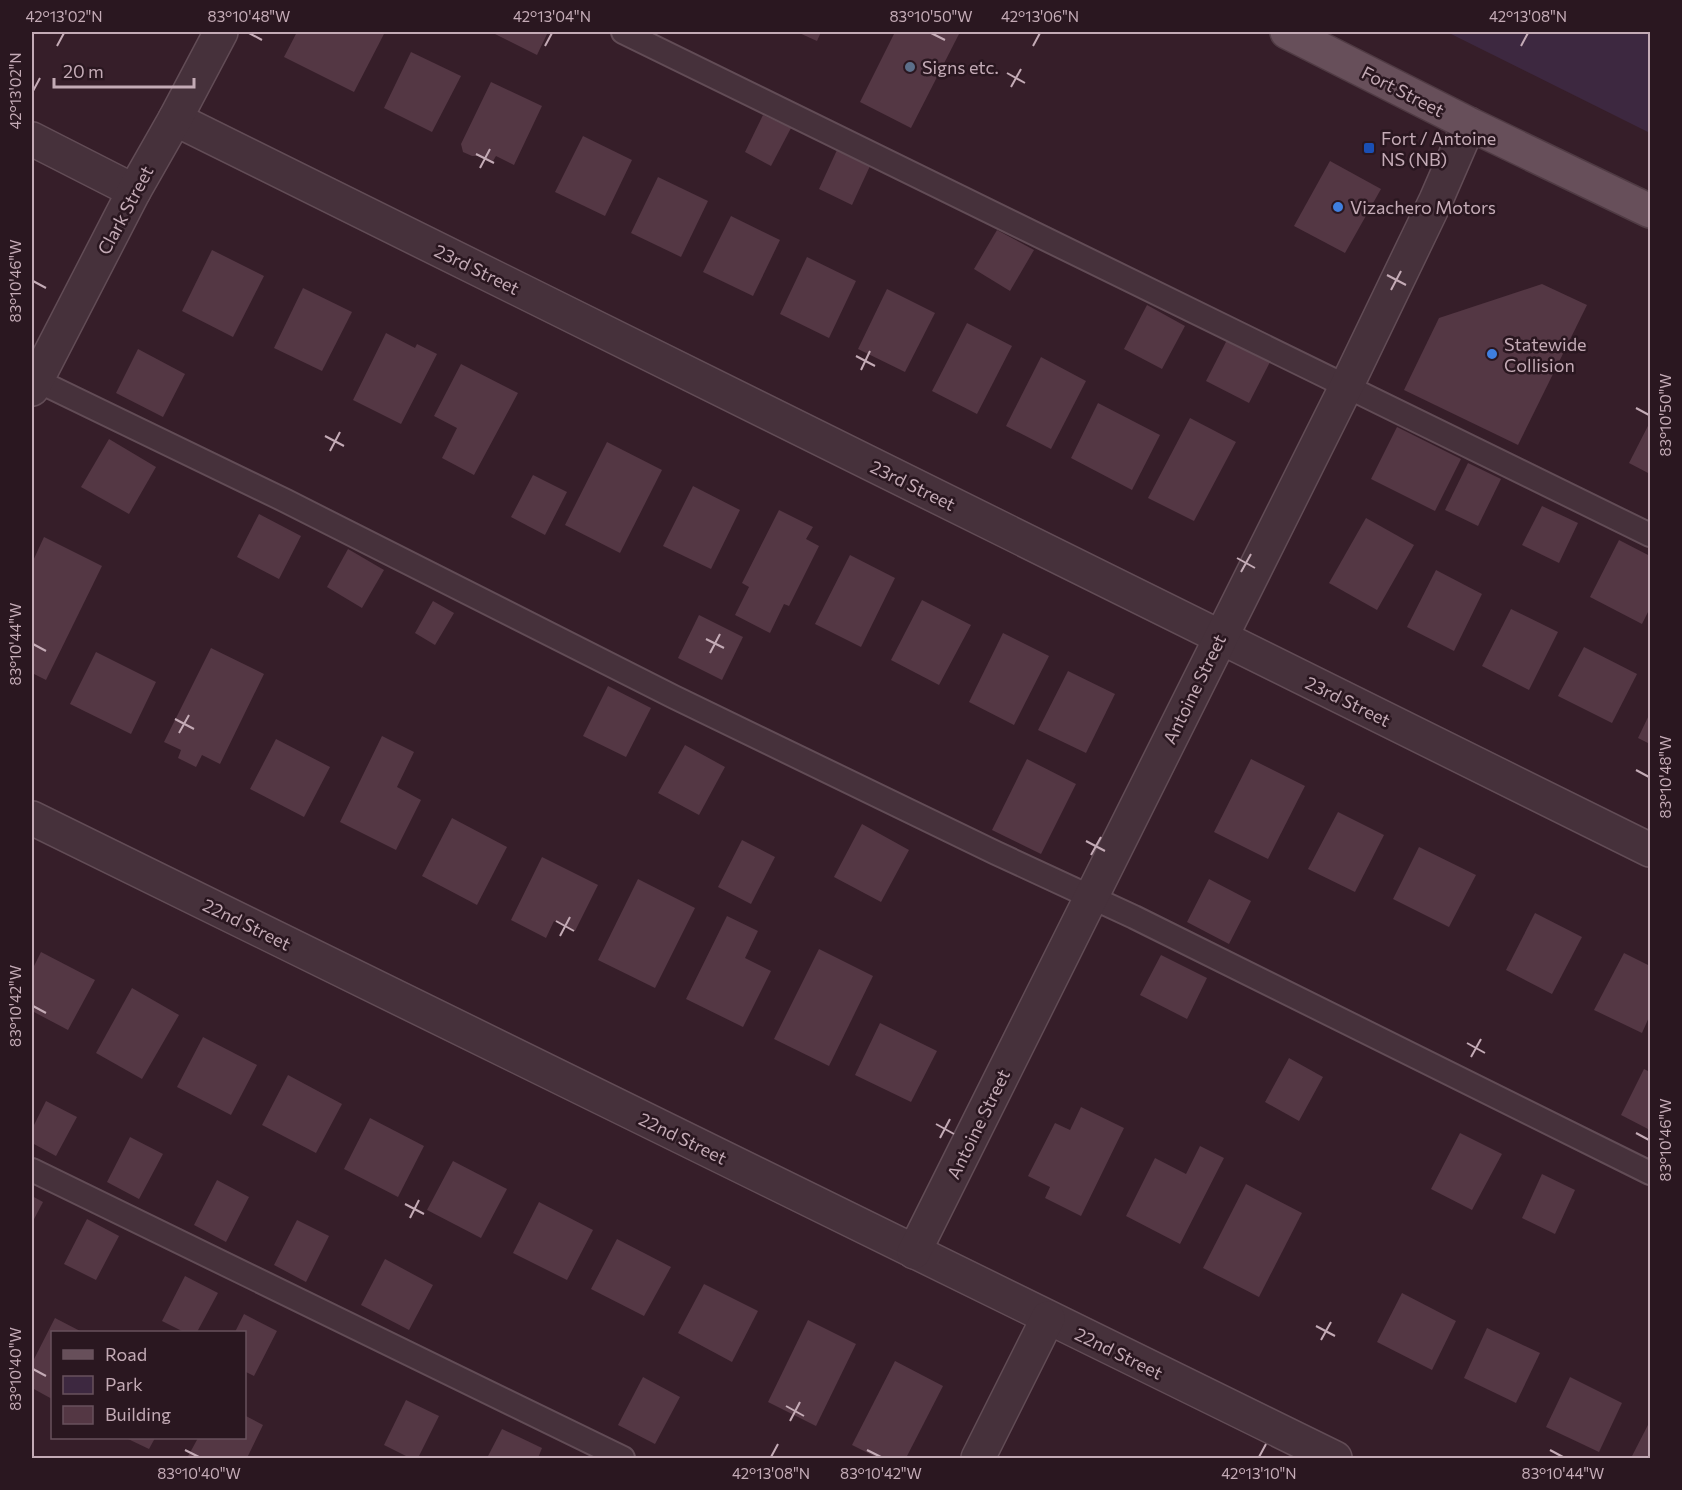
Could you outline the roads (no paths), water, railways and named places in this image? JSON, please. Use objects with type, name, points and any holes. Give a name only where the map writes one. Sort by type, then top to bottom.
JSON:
[{"type":"main road","name":"Fort Street","points":[[1287,32],[1650,211]]},
{"type":"street","name":"Clark Street","points":[[34,385],[134,191],[175,119],[220,32]]},
{"type":"street","name":"23rd Street","points":[[175,119],[1650,850]]},
{"type":"street","name":"Antoine Street","points":[[914,1252],[1347,386],[1436,200],[1469,123]]},
{"type":"street","points":[[32,139],[134,191]]},
{"type":"street","name":"22nd Street","points":[[32,818],[1335,1458]]},
{"type":"street","points":[[978,1458],[1048,1317]]},
{"type":"lane","points":[[623,32],[1650,535]]},
{"type":"lane","points":[[34,385],[286,501],[685,702],[996,853],[1091,896],[1650,1173]]},
{"type":"lane","points":[[32,1170],[623,1458]]},
{"type":"place","name":"Signs etc.","points":[[910,67]]},
{"type":"place","name":"Fort / Antoine NS (NB)","points":[[1369,148]]},
{"type":"place","name":"Vizachero Motors","points":[[1338,207]]},
{"type":"place","name":"Statewide Collision","points":[[1492,354]]}]
